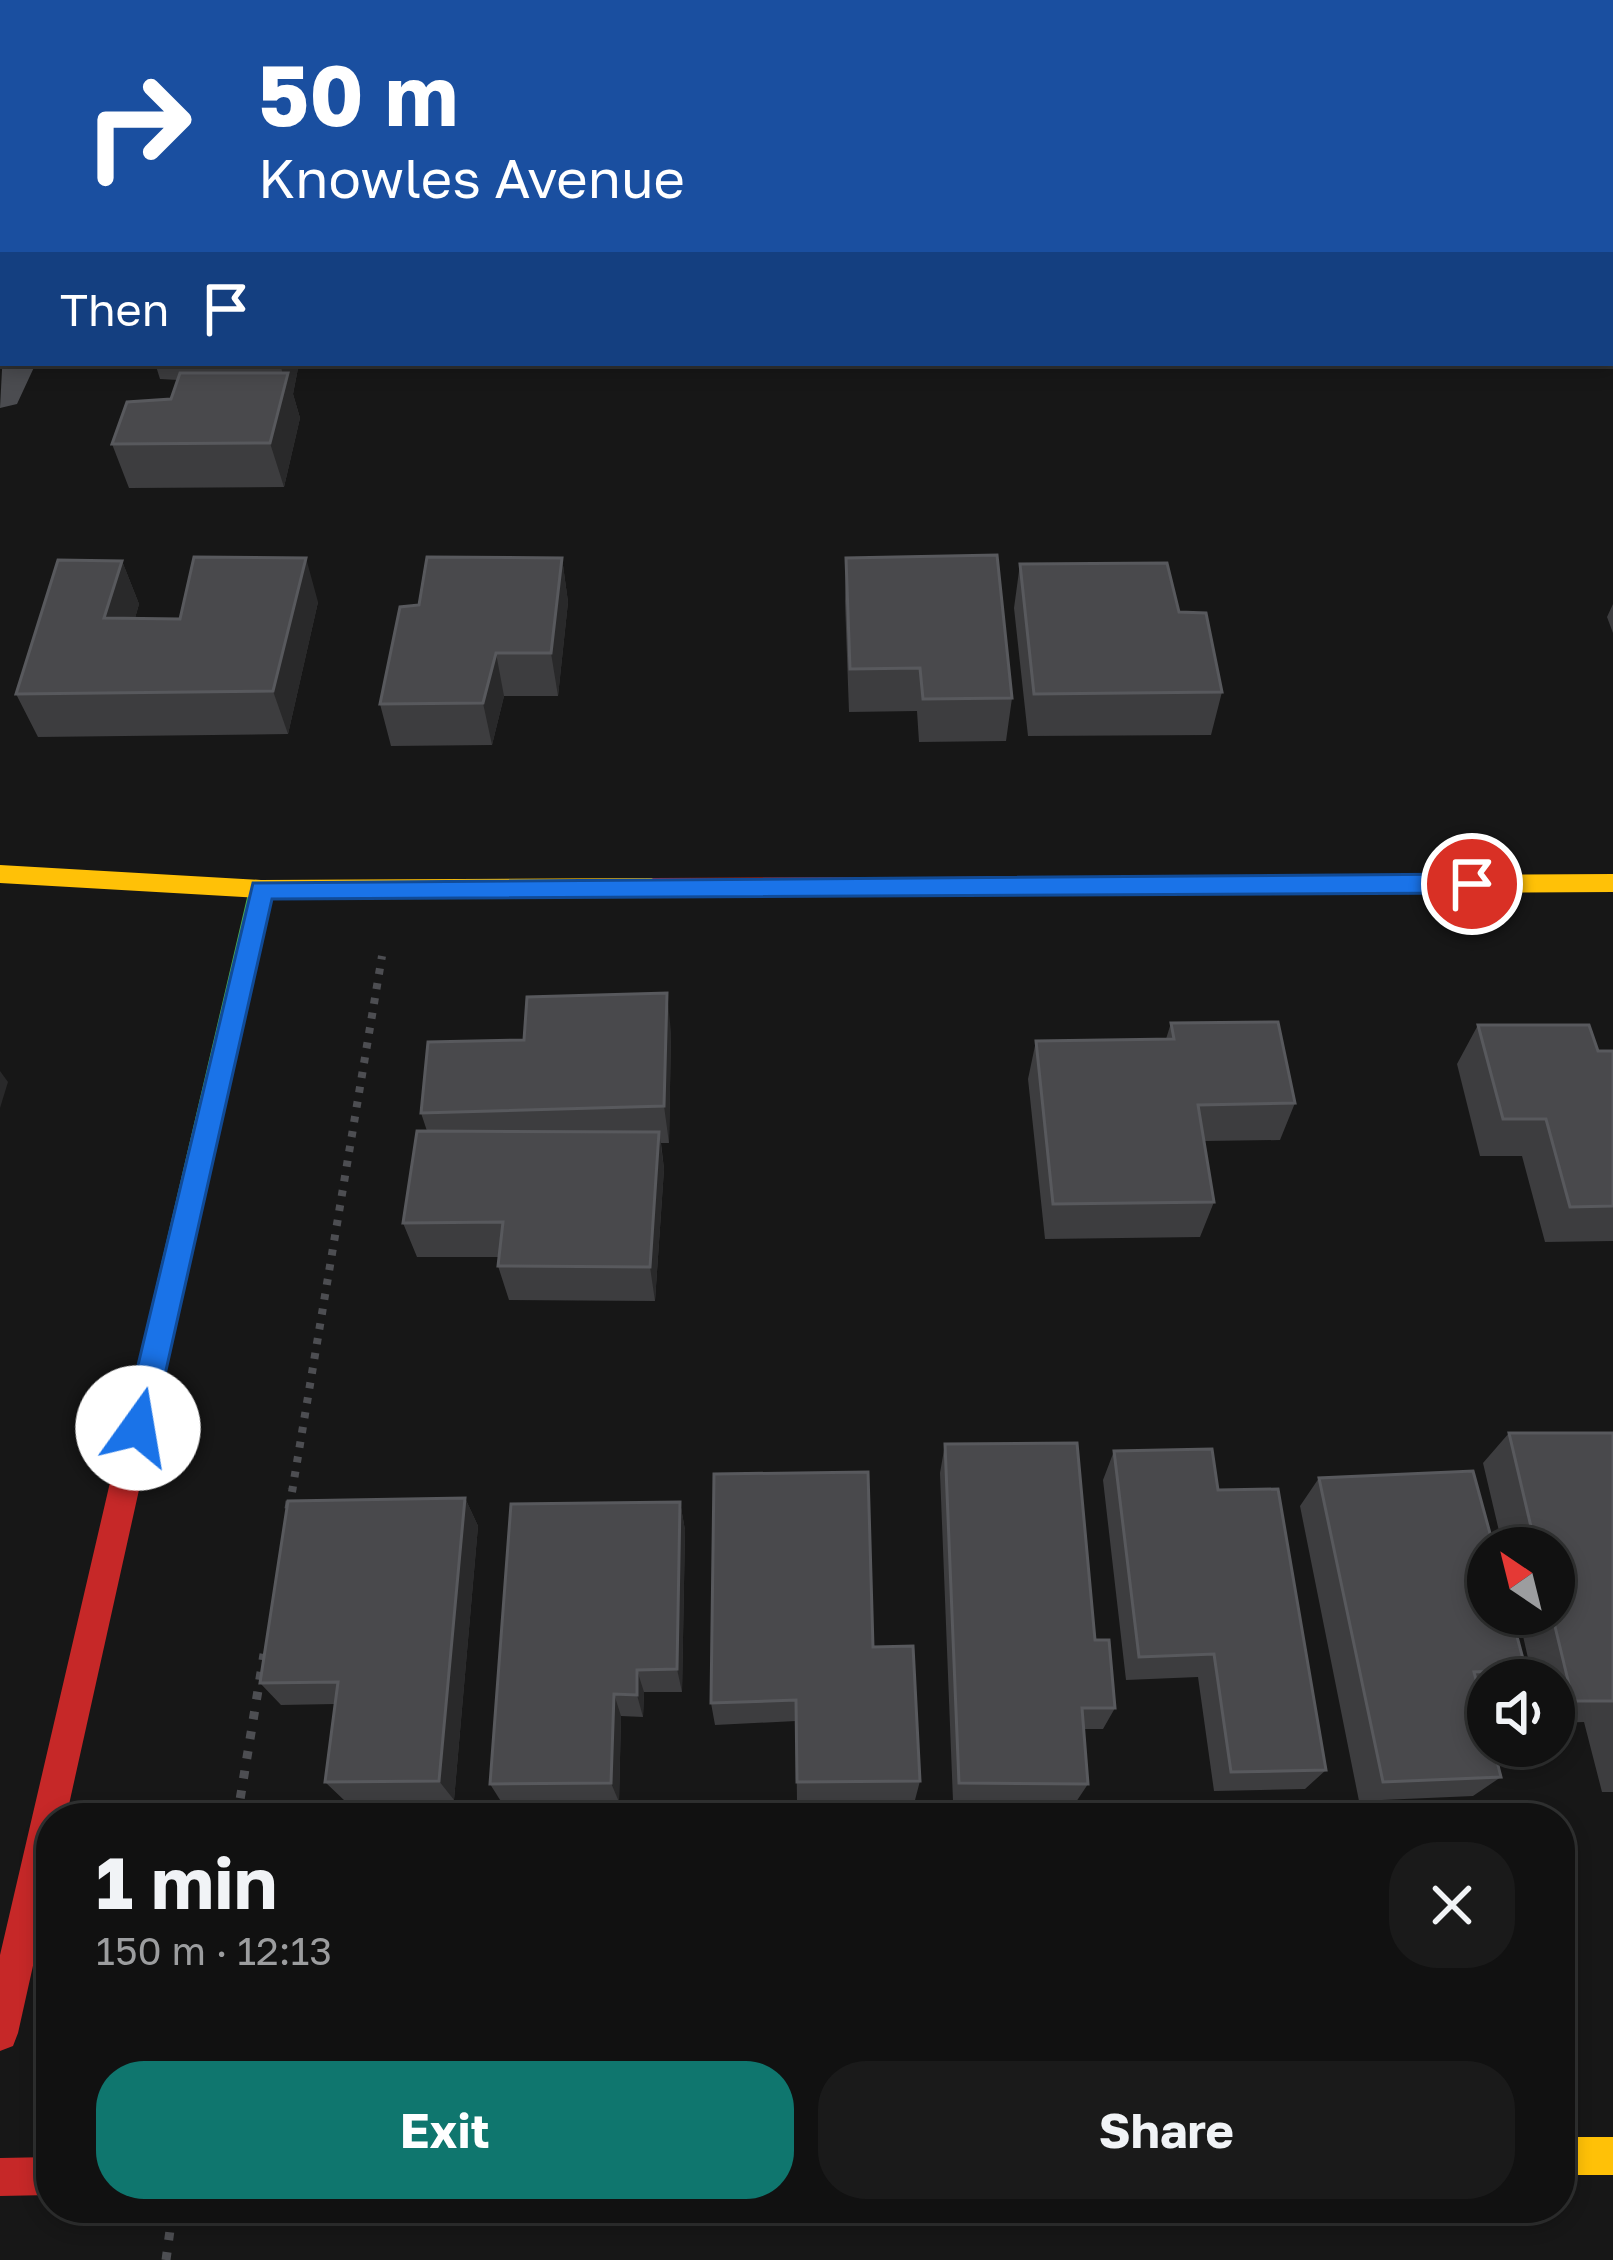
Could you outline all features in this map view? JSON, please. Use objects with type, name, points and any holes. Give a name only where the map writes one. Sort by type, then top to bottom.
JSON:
[{"type":"street","points":[[0,394],[12,366]]},
{"type":"street","points":[[0,874],[261,890],[1613,883]]},
{"type":"street","points":[[53,1803],[261,890]]},
{"type":"street","points":[[0,2033],[36,1875]]},
{"type":"street","points":[[1575,2156],[1613,2156]]},
{"type":"street","points":[[0,2177],[36,2176]]},
{"type":"path","points":[[288,1516],[393,889]]},
{"type":"path","points":[[240,1803],[268,1632]]},
{"type":"path","points":[[166,2260],[171,2223]]},
{"type":"building","points":[[180,373],[288,373],[270,443],[112,444],[127,402],[171,399]]},
{"type":"building","points":[[997,555],[1012,698],[923,699],[920,668],[850,669],[846,558]]},
{"type":"building","points":[[194,557],[306,558],[273,691],[16,694],[58,560],[122,561],[104,618],[180,619]]},
{"type":"building","points":[[427,557],[562,558],[551,653],[496,653],[483,703],[380,704],[400,607],[419,605]]},
{"type":"building","points":[[1167,563],[1179,612],[1206,613],[1222,692],[1034,694],[1020,564]]},
{"type":"building","points":[[667,993],[664,1106],[421,1113],[428,1042],[524,1040],[527,997]]},
{"type":"building","points":[[1278,1022],[1295,1103],[1198,1105],[1214,1202],[1053,1204],[1036,1041],[1174,1039],[1171,1023]]},
{"type":"building","points":[[1478,1025],[1589,1025],[1598,1051],[1613,1051],[1613,1206],[1570,1207],[1546,1119],[1503,1119]]},
{"type":"building","points":[[417,1131],[659,1132],[650,1267],[498,1266],[503,1222],[403,1223]]},
{"type":"building","points":[[1509,1433],[1613,1433],[1613,1701],[1575,1701],[1575,1659],[1563,1659],[1557,1635],[1575,1635],[1575,1527],[1531,1527]]},
{"type":"building","points":[[1077,1443],[1095,1640],[1109,1640],[1115,1708],[1082,1708],[1088,1784],[959,1783],[945,1444]]},
{"type":"building","points":[[1212,1449],[1218,1490],[1278,1489],[1326,1770],[1231,1772],[1214,1654],[1139,1657],[1114,1451]]},
{"type":"building","points":[[1473,1471],[1488,1527],[1467,1527],[1467,1635],[1517,1635],[1523,1659],[1467,1659],[1467,1767],[1498,1767],[1501,1777],[1383,1782],[1319,1478]]},
{"type":"building","points":[[868,1472],[873,1647],[913,1646],[920,1781],[797,1782],[796,1700],[711,1703],[714,1474]]},
{"type":"building","points":[[465,1498],[439,1781],[325,1782],[338,1682],[260,1683],[288,1501]]},
{"type":"building","points":[[680,1502],[677,1669],[637,1670],[637,1695],[614,1694],[611,1783],[490,1784],[511,1504]]},
{"type":"traffic: fast","points":[[140,1418],[261,889]]},
{"type":"traffic: slow","points":[[0,874],[261,889],[653,887]]},
{"type":"traffic: slow","points":[[1223,885],[1613,883]]},
{"type":"traffic: slow","points":[[1575,2156],[1613,2156]]},
{"type":"traffic: jam","points":[[653,887],[1223,885]]},
{"type":"traffic: jam","points":[[52,1803],[140,1418]]},
{"type":"traffic: jam","points":[[0,2033],[36,1875]]},
{"type":"traffic: jam","points":[[0,2177],[36,2176]]},
{"type":"route","points":[[138,1428],[261,890],[1472,884]]}]
